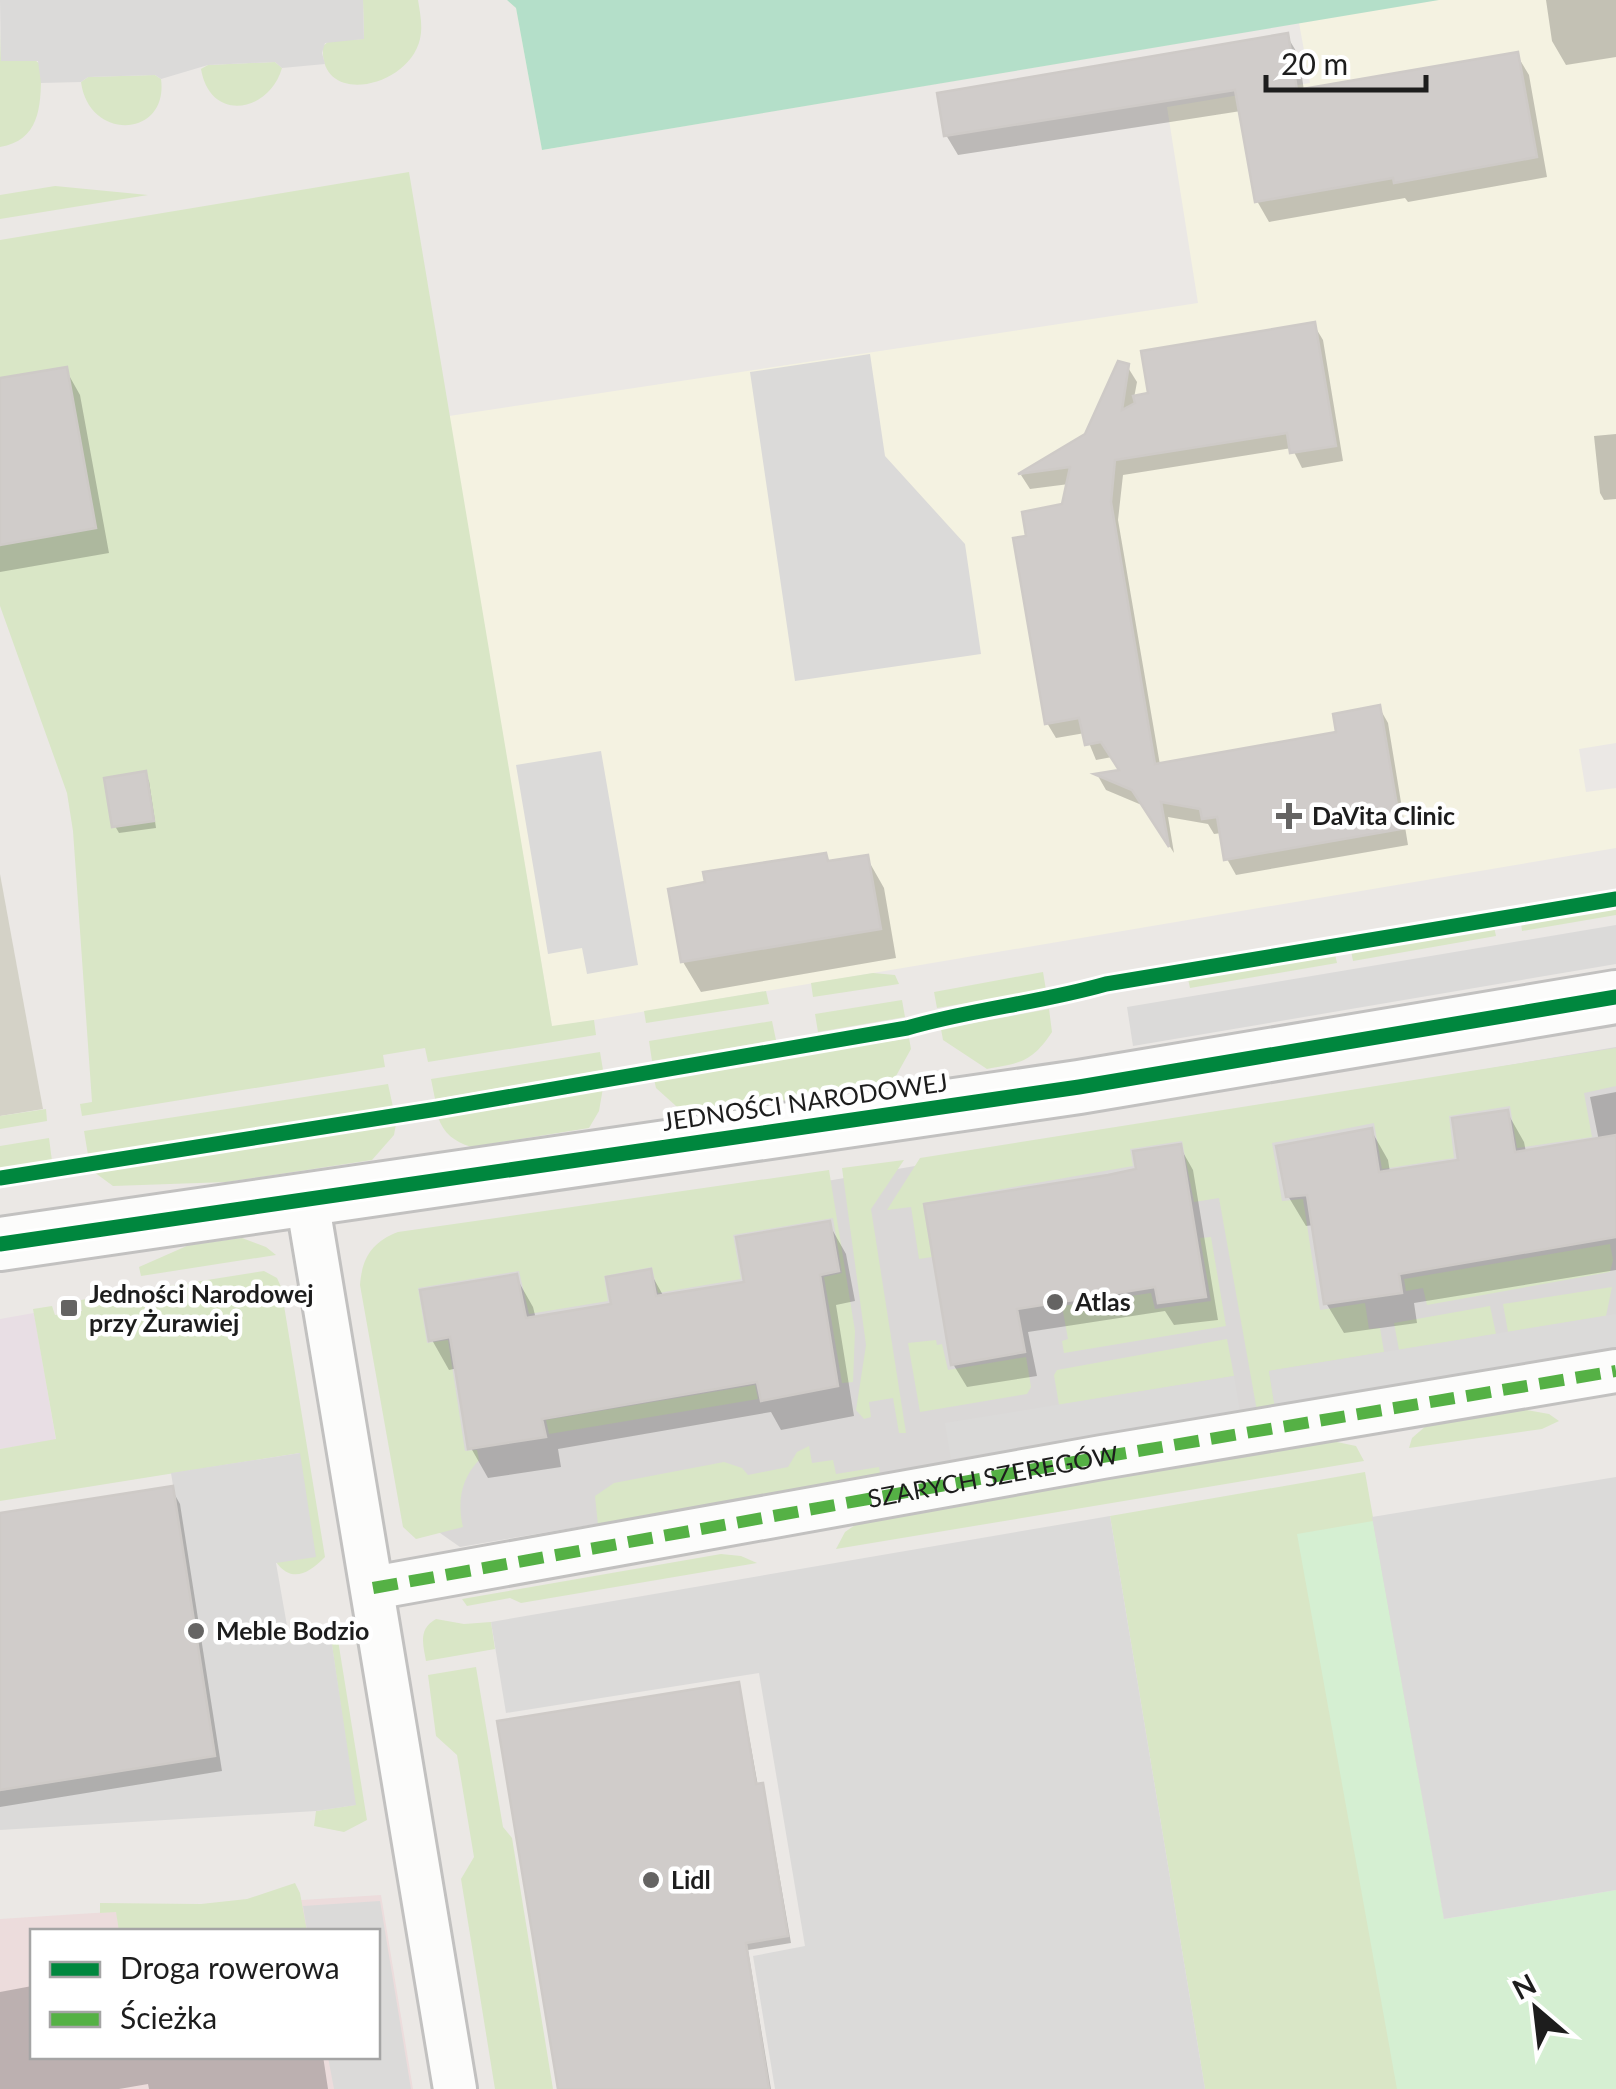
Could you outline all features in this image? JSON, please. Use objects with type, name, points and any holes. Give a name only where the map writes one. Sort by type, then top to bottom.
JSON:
[{"type":"street","name":"JEDNOŚCI NARODOWEJ","points":[[0,1244],[1060,1090],[1616,996]]},
{"type":"street","points":[[308,1200],[454,2089]]},
{"type":"street","name":"SZARYCH SZEREGÓW","points":[[373,1588],[960,1482],[1616,1372]]},
{"type":"shaded area","points":[[0,0],[363,0],[364,39],[325,43],[325,64],[282,68],[275,62],[208,65],[161,79],[155,75],[88,77],[81,82],[41,83],[38,61],[1,61]]},
{"type":"shaded area","points":[[507,0],[1616,0],[1616,743],[1579,749],[1586,792],[1616,788],[1616,848],[552,1027],[449,416],[1198,303],[1167,107],[1310,83],[1299,23],[542,150],[516,8]]},
{"type":"shaded area","points":[[870,354],[885,456],[965,544],[981,654],[795,681],[750,372]]},
{"type":"shaded area","points":[[601,751],[638,965],[587,974],[582,948],[548,954],[516,765]]},
{"type":"shaded area","points":[[0,874],[43,1109],[0,1116]]},
{"type":"shaded area","points":[[1616,925],[1616,964],[1133,1046],[1127,1007]]},
{"type":"shaded area","points":[[1616,1047],[1616,1351],[460,1547],[413,1514],[402,1253]]},
{"type":"shaded area","points":[[34,1313],[56,1440],[0,1449],[0,1319]]},
{"type":"shaded area","points":[[1616,1314],[1616,1350],[1275,1408],[1269,1371]]},
{"type":"shaded area","points":[[1234,1376],[1240,1412],[951,1459],[945,1423]]},
{"type":"shaded area","points":[[300,1453],[316,1557],[276,1563],[290,1643],[331,1638],[356,1805],[316,1811],[0,1830],[0,1791],[216,1756],[171,1473]]},
{"type":"shaded area","points":[[1616,1477],[1616,1890],[1444,1919],[1372,1517]]},
{"type":"shaded area","points":[[1110,1516],[1205,2089],[775,2089],[753,1956],[805,1946],[759,1673],[506,1713],[491,1622]]},
{"type":"shaded area","points":[[381,1895],[413,2089],[0,2089],[0,1919]]},
{"type":"shaded area","points":[[380,1901],[411,2089],[334,2089],[328,2059],[380,2059],[380,1929],[307,1929],[303,1906]]},
{"type":"green space","points":[[363,0],[418,0],[421,34],[412,56],[400,69],[366,84],[349,84],[334,78],[325,66],[323,46],[329,41],[364,39]]},
{"type":"green space","points":[[507,0],[1439,0],[542,150],[516,8]]},
{"type":"green space","points":[[0,29],[1,61],[35,60],[41,65],[41,78],[32,127],[14,143],[0,147]]},
{"type":"green space","points":[[275,62],[282,68],[275,83],[265,95],[240,106],[216,98],[201,69],[208,65]]},
{"type":"green space","points":[[155,75],[161,79],[160,99],[153,113],[141,122],[127,125],[98,115],[87,102],[81,82],[88,77]]},
{"type":"green space","points":[[409,172],[552,1026],[594,1020],[596,1035],[428,1062],[425,1048],[383,1055],[385,1067],[82,1116],[80,1104],[92,1102],[67,793],[0,606],[0,240]]},
{"type":"green space","points":[[55,186],[148,195],[0,219],[0,195]]},
{"type":"green space","points":[[1616,907],[1616,915],[1522,931],[1521,923]]},
{"type":"green space","points":[[1494,927],[1496,936],[1353,961],[1351,951]]},
{"type":"green space","points":[[1335,954],[1337,963],[1190,988],[1188,979]]},
{"type":"green space","points":[[1043,972],[1046,990],[937,1008],[934,992]]},
{"type":"green space","points":[[873,973],[895,975],[899,984],[813,997],[811,983]]},
{"type":"green space","points":[[766,991],[769,1004],[646,1023],[644,1011]]},
{"type":"green space","points":[[902,1000],[905,1017],[818,1032],[815,1014]]},
{"type":"green space","points":[[1049,1009],[1052,1032],[1038,1050],[1017,1063],[987,1069],[943,1040],[941,1029]]},
{"type":"green space","points":[[772,1021],[776,1040],[652,1061],[649,1041]]},
{"type":"green space","points":[[909,1038],[911,1049],[891,1085],[686,1115],[656,1088],[654,1079]]},
{"type":"green space","points":[[1616,1048],[1616,1086],[1584,1093],[1592,1137],[1517,1148],[1510,1106],[1449,1116],[1454,1158],[1382,1169],[1374,1123],[1272,1143],[1282,1201],[1303,1199],[1320,1310],[1365,1303],[1369,1329],[1380,1328],[1384,1352],[1269,1371],[1275,1408],[1257,1411],[1219,1198],[1194,1202],[1182,1141],[1130,1149],[1133,1166],[923,1203],[932,1257],[919,1259],[911,1207],[887,1210],[920,1158]]},
{"type":"green space","points":[[600,1052],[603,1070],[435,1099],[431,1079]]},
{"type":"green space","points":[[388,1084],[393,1107],[88,1155],[84,1131]]},
{"type":"green space","points":[[603,1088],[599,1111],[589,1128],[471,1147],[450,1136],[438,1117]]},
{"type":"green space","points":[[46,1109],[47,1121],[0,1129],[0,1116]]},
{"type":"green space","points":[[396,1124],[394,1135],[372,1160],[227,1182],[113,1186],[94,1172]]},
{"type":"green space","points":[[49,1138],[52,1161],[0,1168],[0,1146]]},
{"type":"green space","points":[[904,1160],[871,1209],[906,1433],[899,1433],[893,1398],[869,1402],[871,1417],[864,1419],[856,1410],[866,1345],[842,1168]]},
{"type":"green space","points":[[829,1170],[855,1331],[853,1382],[842,1383],[824,1277],[842,1273],[833,1218],[733,1235],[741,1279],[658,1293],[652,1267],[604,1276],[608,1301],[529,1314],[519,1271],[418,1288],[427,1343],[448,1340],[465,1451],[477,1450],[479,1460],[462,1491],[463,1527],[416,1539],[403,1527],[360,1285],[366,1259],[375,1246],[398,1232]]},
{"type":"green space","points":[[1211,1237],[1226,1326],[1064,1353],[1062,1341],[1068,1339],[1062,1306],[1151,1293],[1155,1309],[1211,1301],[1200,1238]]},
{"type":"green space","points":[[242,1238],[276,1255],[141,1276],[139,1267],[189,1245]]},
{"type":"green space","points":[[1610,1244],[1610,1272],[1427,1305],[1423,1288],[1406,1291],[1404,1279]]},
{"type":"green space","points":[[264,1271],[277,1278],[281,1287],[325,1557],[319,1563],[294,1574],[276,1562],[300,1453],[0,1501],[0,1449],[56,1439],[33,1309],[52,1306],[55,1315],[82,1311],[81,1300]]},
{"type":"green space","points":[[1612,1287],[1606,1316],[1508,1332],[1503,1304]]},
{"type":"green space","points":[[1490,1306],[1496,1334],[1399,1350],[1394,1323]]},
{"type":"green space","points":[[1227,1339],[1234,1376],[1059,1405],[1054,1375],[1057,1370]]},
{"type":"green space","points":[[936,1340],[937,1345],[942,1344],[948,1370],[1026,1357],[1031,1387],[1027,1394],[920,1412],[908,1343]]},
{"type":"green space","points":[[755,1385],[758,1399],[549,1434],[546,1420]]},
{"type":"green space","points":[[1521,1409],[1549,1414],[1559,1421],[1542,1429],[1409,1448],[1412,1438],[1427,1425]]},
{"type":"green space","points":[[1332,1441],[1356,1446],[1364,1461],[836,1549],[845,1532],[861,1521]]},
{"type":"green space","points":[[809,1446],[812,1463],[833,1460],[836,1474],[879,1467],[880,1474],[598,1525],[595,1496],[614,1483],[724,1462],[742,1468],[748,1475],[788,1467],[797,1452]]},
{"type":"green space","points":[[1365,1472],[1444,1919],[1414,2089],[1205,2089],[1110,1516]]},
{"type":"green space","points":[[1373,1521],[1444,1919],[1616,1890],[1616,2089],[1397,2089],[1297,1534]]},
{"type":"green space","points":[[721,1554],[757,1563],[521,1603],[510,1598],[467,1606],[462,1599]]},
{"type":"green space","points":[[436,1619],[464,1624],[491,1622],[495,1649],[426,1661],[424,1632]]},
{"type":"green space","points":[[307,1625],[322,1626],[337,1634],[367,1820],[344,1832],[314,1826],[316,1811],[355,1805],[331,1639],[290,1644],[292,1633]]},
{"type":"green space","points":[[476,1667],[503,1827],[512,1838],[553,2089],[495,2089],[461,1879],[474,1857],[457,1755],[436,1736],[428,1675]]},
{"type":"green space","points":[[295,1883],[307,1929],[119,1929],[116,1912],[100,1913],[100,1903],[201,1904],[247,1899]]},
{"type":"building","points":[[1288,33],[1297,90],[1518,52],[1537,157],[1394,183],[1393,178],[1255,202],[1235,90],[944,136],[937,93]]},
{"type":"building","points":[[1315,322],[1336,446],[1290,453],[1287,433],[1115,460],[1111,502],[1155,764],[1336,732],[1333,714],[1380,705],[1401,829],[1224,860],[1217,817],[1202,819],[1200,809],[1161,802],[1169,847],[1132,790],[1094,774],[1119,770],[1101,742],[1085,745],[1079,718],[1045,724],[1013,538],[1026,536],[1022,512],[1062,504],[1070,467],[1018,474],[1085,434],[1118,361],[1129,364],[1122,410],[1135,403],[1133,396],[1148,393],[1141,351]]},
{"type":"building","points":[[67,367],[96,528],[0,545],[0,378]]},
{"type":"building","points":[[146,771],[154,821],[112,827],[104,778]]},
{"type":"building","points":[[826,853],[828,861],[868,855],[881,929],[681,962],[668,889],[705,882],[703,872]]},
{"type":"building","points":[[1508,1110],[1515,1152],[1616,1135],[1616,1237],[1399,1274],[1402,1293],[1324,1304],[1307,1195],[1286,1197],[1276,1146],[1372,1128],[1379,1172],[1458,1160],[1452,1118]]},
{"type":"building","points":[[1181,1144],[1206,1297],[1158,1303],[1155,1287],[1017,1309],[1025,1352],[951,1365],[924,1204],[1136,1169],[1133,1151]]},
{"type":"building","points":[[830,1221],[839,1271],[820,1275],[838,1386],[761,1401],[757,1382],[542,1419],[546,1437],[468,1449],[450,1337],[429,1341],[420,1290],[517,1274],[526,1318],[611,1304],[606,1277],[651,1269],[656,1296],[744,1282],[736,1237]]},
{"type":"building","points":[[173,1486],[215,1756],[0,1790],[0,1513]]},
{"type":"building","name":"Lidl","points":[[739,1682],[756,1784],[763,1783],[788,1936],[746,1943],[769,2089],[558,2089],[497,1721]]},
{"type":"marked path","points":[[373,1588],[1102,1457],[1616,1371]]},
{"type":"cycle path","points":[[0,1178],[437,1109],[907,1028],[1106,984],[1616,899]]},
{"type":"cycle path","points":[[0,1244],[1079,1087],[1616,997]]},
{"type":"place","name":"DaVita Clinic","points":[[1289,816]]},
{"type":"place","name":"Atlas","points":[[1055,1302]]},
{"type":"place","name":"Jedności Narodowej przy Żurawiej","points":[[69,1308]]},
{"type":"place","name":"Meble Bodzio","points":[[196,1631]]},
{"type":"place","name":"Lidl","points":[[651,1880]]}]
